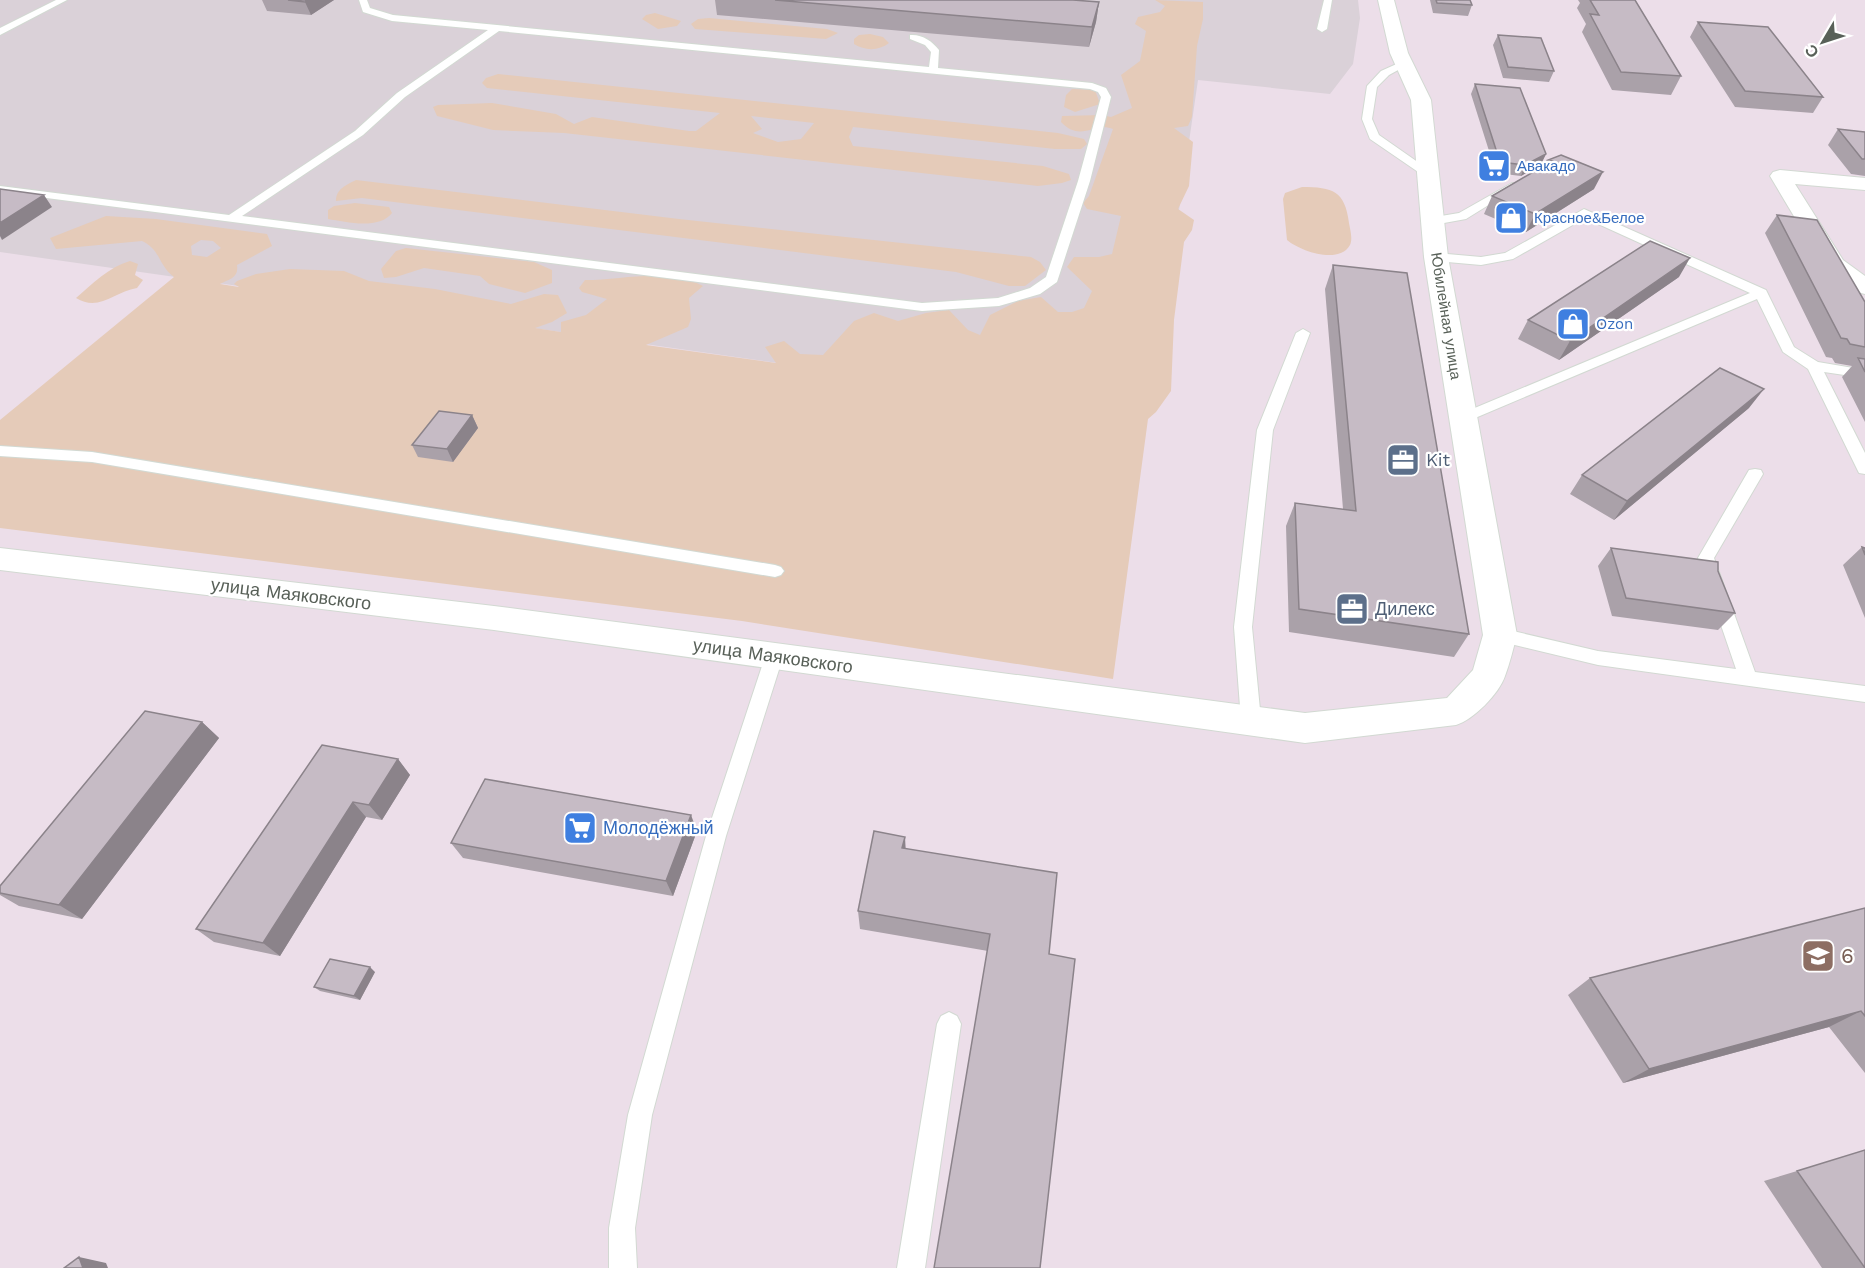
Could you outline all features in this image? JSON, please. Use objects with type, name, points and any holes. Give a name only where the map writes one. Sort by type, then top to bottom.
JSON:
[{"type":"street","name":"Юбилейная улица","points":[[1386,0],[1399,53],[1421,100],[1436,257],[1500,635]]},
{"type":"street","points":[[1865,184],[1780,176],[1834,265],[1865,287]]},
{"type":"street","name":"улица Маяковского","points":[[0,559],[494,618],[1305,728],[1456,711],[1488,677],[1500,635]]},
{"type":"lane","points":[[0,32],[63,0]]},
{"type":"lane","points":[[0,189],[922,307],[999,302],[1035,291],[1052,279],[1084,181],[1106,97],[1102,90],[1092,86],[392,18],[366,10],[363,0]]},
{"type":"lane","points":[[1322,29],[1328,0]]},
{"type":"lane","points":[[229,220],[359,134],[401,95],[497,28]]},
{"type":"lane","points":[[913,37],[928,43],[936,52],[933,70]]},
{"type":"lane","points":[[1404,64],[1385,74],[1372,86],[1367,119],[1374,137],[1428,174]]},
{"type":"lane","points":[[1432,221],[1462,216],[1522,181]]},
{"type":"lane","points":[[1436,257],[1481,261],[1509,256],[1584,213],[1761,292],[1788,349],[1814,366],[1865,374]]},
{"type":"lane","points":[[1463,418],[1761,292]]},
{"type":"lane","points":[[1251,720],[1243,627],[1265,430],[1303,333]]},
{"type":"lane","points":[[1814,366],[1865,469]]},
{"type":"lane","points":[[0,451],[92,457],[775,572]]},
{"type":"lane","points":[[1748,677],[1706,558],[1755,474]]},
{"type":"lane","points":[[1500,635],[1598,658],[1865,694]]},
{"type":"lane","points":[[623,1268],[622,1228],[640,1115],[716,836],[774,657]]},
{"type":"lane","points":[[911,1268],[949,1024]]},
{"type":"shaded area","points":[[0,0],[1358,0],[1360,18],[1353,64],[1330,94],[1198,80],[1149,416],[0,252]]},
{"type":"shaded area","points":[[1155,0],[1203,2],[1192,117],[1188,126],[1174,128],[1193,142],[1189,186],[1178,209],[1194,220],[1192,230],[1184,242],[1174,320],[1171,391],[1148,419],[1113,679],[742,621],[0,528],[0,420],[174,277],[165,268],[153,249],[142,241],[56,249],[50,238],[106,216],[156,219],[267,234],[272,246],[237,265],[235,275],[220,284],[239,287],[234,284],[237,281],[256,274],[290,269],[344,271],[369,281],[435,289],[511,304],[544,294],[558,295],[567,313],[535,328],[561,332],[561,322],[586,315],[607,299],[582,292],[579,288],[585,280],[645,276],[675,277],[703,286],[689,298],[691,319],[688,327],[646,345],[776,363],[765,347],[784,341],[800,354],[823,355],[854,321],[874,313],[898,321],[926,313],[949,310],[968,330],[980,335],[990,315],[1018,301],[1041,297],[1058,312],[1072,312],[1084,308],[1092,291],[1067,267],[1074,257],[1099,257],[1112,254],[1121,216],[1087,209],[1083,203],[1089,196],[1113,129],[1100,127],[1075,131],[1061,122],[1062,116],[1102,115],[1111,117],[1132,108],[1121,75],[1140,61],[1146,31],[1135,24],[1138,17],[1160,12],[1165,6]],"holes":[[[201,240],[213,241],[221,248],[207,257],[192,255],[191,246]]]},
{"type":"shaded area","points":[[655,13],[681,21],[677,26],[658,29],[642,19],[646,15]]},
{"type":"shaded area","points":[[709,18],[827,29],[838,33],[826,39],[695,29],[691,24],[698,19]]},
{"type":"shaded area","points":[[870,34],[883,37],[889,43],[881,48],[872,49],[854,44],[854,39],[859,35]]},
{"type":"shaded area","points":[[498,74],[1058,133],[1084,139],[1087,144],[1081,149],[1055,149],[853,127],[849,137],[853,146],[1043,166],[1069,174],[1071,180],[1038,186],[564,133],[493,130],[437,116],[433,107],[438,105],[492,103],[556,114],[574,124],[592,117],[696,131],[720,113],[487,88],[482,83],[486,78]],"holes":[[[751,116],[814,123],[801,139],[778,142],[753,133],[762,129]]]},
{"type":"shaded area","points":[[1072,89],[1095,90],[1100,104],[1075,112],[1064,107],[1066,95]]},
{"type":"shaded area","points":[[356,180],[679,219],[1031,257],[1040,262],[1046,270],[1025,286],[1009,286],[956,272],[362,198],[336,201],[340,190]]},
{"type":"shaded area","points":[[1302,187],[1322,188],[1336,193],[1341,198],[1347,212],[1351,237],[1351,243],[1345,251],[1329,255],[1319,254],[1287,240],[1283,199],[1285,193]]},
{"type":"shaded area","points":[[355,203],[389,207],[392,213],[379,222],[362,224],[328,219],[328,210],[334,206]]},
{"type":"shaded area","points":[[406,248],[534,262],[552,270],[552,283],[525,293],[489,284],[480,276],[424,268],[396,277],[384,278],[381,269],[396,251]]},
{"type":"shaded area","points":[[130,261],[138,264],[135,275],[143,280],[137,288],[99,302],[84,302],[76,298],[108,272]]},
{"type":"building","points":[[775,0],[1073,0],[1099,2],[1092,27]]},
{"type":"building","points":[[1436,0],[1470,0],[1472,5],[1437,3]]},
{"type":"building","points":[[1590,0],[1635,0],[1681,76],[1621,72],[1590,14],[1599,15]]},
{"type":"building","points":[[1698,22],[1768,27],[1823,97],[1745,91]]},
{"type":"building","points":[[1498,35],[1541,38],[1554,71],[1508,67]]},
{"type":"building","points":[[1475,84],[1520,88],[1546,154],[1525,165],[1500,162]]},
{"type":"building","points":[[1838,129],[1865,132],[1865,159],[1862,159]]},
{"type":"building","points":[[1561,155],[1603,172],[1535,214],[1492,196],[1552,161],[1548,160]]},
{"type":"building","points":[[0,189],[44,195],[0,223]]},
{"type":"building","points":[[1777,215],[1817,220],[1865,302],[1865,347],[1850,344],[1847,339],[1841,338]]},
{"type":"building","points":[[1650,241],[1690,258],[1570,341],[1528,320]]},
{"type":"building","points":[[1333,265],[1407,273],[1469,634],[1299,609],[1295,503],[1356,511]]},
{"type":"building","points":[[1858,358],[1865,359],[1865,372]]},
{"type":"building","points":[[1720,368],[1764,389],[1627,501],[1582,475]]},
{"type":"building","points":[[439,411],[472,415],[447,449],[412,445]]},
{"type":"building","points":[[1611,548],[1718,562],[1718,571],[1735,613],[1626,598]]},
{"type":"building","points":[[145,711],[202,722],[59,905],[0,893],[0,886]]},
{"type":"building","points":[[322,745],[398,759],[369,805],[353,802],[263,943],[196,929]]},
{"type":"building","points":[[485,779],[691,815],[666,881],[451,843]]},
{"type":"building","points":[[874,831],[905,837],[902,848],[1057,873],[1049,954],[1075,959],[1040,1268],[934,1268],[990,934],[858,911]]},
{"type":"building","points":[[1865,908],[1865,1016],[1861,1011],[1649,1069],[1590,978]]},
{"type":"building","points":[[330,959],[370,967],[354,996],[314,987]]},
{"type":"building","points":[[1865,1150],[1865,1268],[1797,1171]]},
{"type":"building","points":[[79,1257],[83,1268],[64,1268]]},
{"type":"place","name":"Авакадо","points":[[1494,166]]},
{"type":"place","name":"Красное&Белое","points":[[1511,218]]},
{"type":"place","name":"Ozon","points":[[1573,324]]},
{"type":"place","name":"Kit","points":[[1403,460]]},
{"type":"place","name":"Дилекс","points":[[1352,609]]},
{"type":"place","name":"Молодёжный","points":[[580,828]]},
{"type":"place","name":"6","points":[[1818,956]]}]
